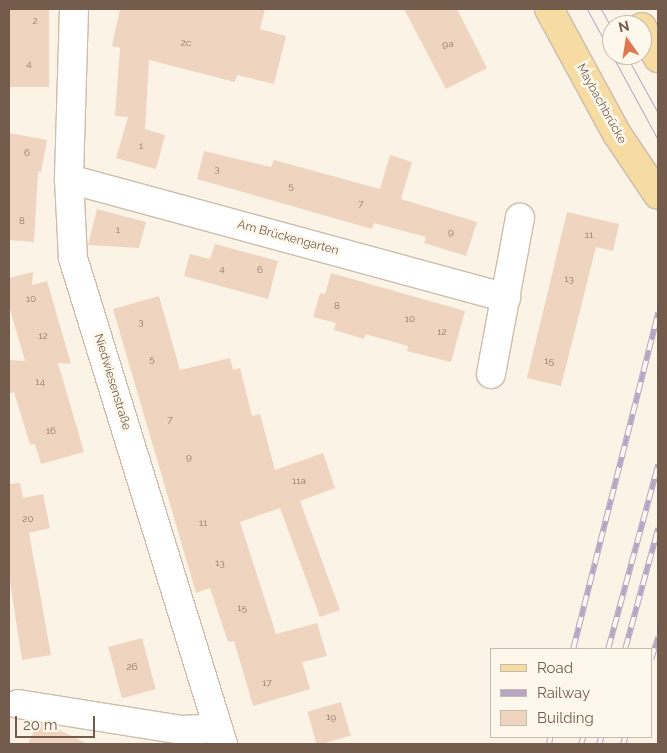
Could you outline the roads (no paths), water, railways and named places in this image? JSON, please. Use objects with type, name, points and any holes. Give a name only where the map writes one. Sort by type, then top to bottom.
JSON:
[{"type":"main road","name":"Maybachbrücke","points":[[549,9],[616,134],[658,196]]},
{"type":"main road","points":[[652,46],[658,58]]},
{"type":"street","name":"Niedwiesenstraße","points":[[74,9],[69,178],[74,258],[220,736]]},
{"type":"street","name":"Am Brückengarten","points":[[69,178],[506,298]]},
{"type":"street","points":[[491,374],[520,218]]},
{"type":"street","points":[[18,704],[220,736]]},
{"type":"tram line","points":[[587,9],[658,140]]},
{"type":"tram line","points":[[601,9],[604,15]]},
{"type":"tram line","points":[[632,65],[658,113]]},
{"type":"railway","points":[[573,648],[658,313]]},
{"type":"railway","points":[[608,648],[658,465]]},
{"type":"railway","points":[[625,648],[658,528]]},
{"type":"railway","points":[[652,656],[658,637]]},
{"type":"railway","points":[[549,744],[550,738]]},
{"type":"railway","points":[[581,744],[583,738]]},
{"type":"railway","points":[[599,744],[601,738]]},
{"type":"railway","points":[[623,744],[625,738]]}]
